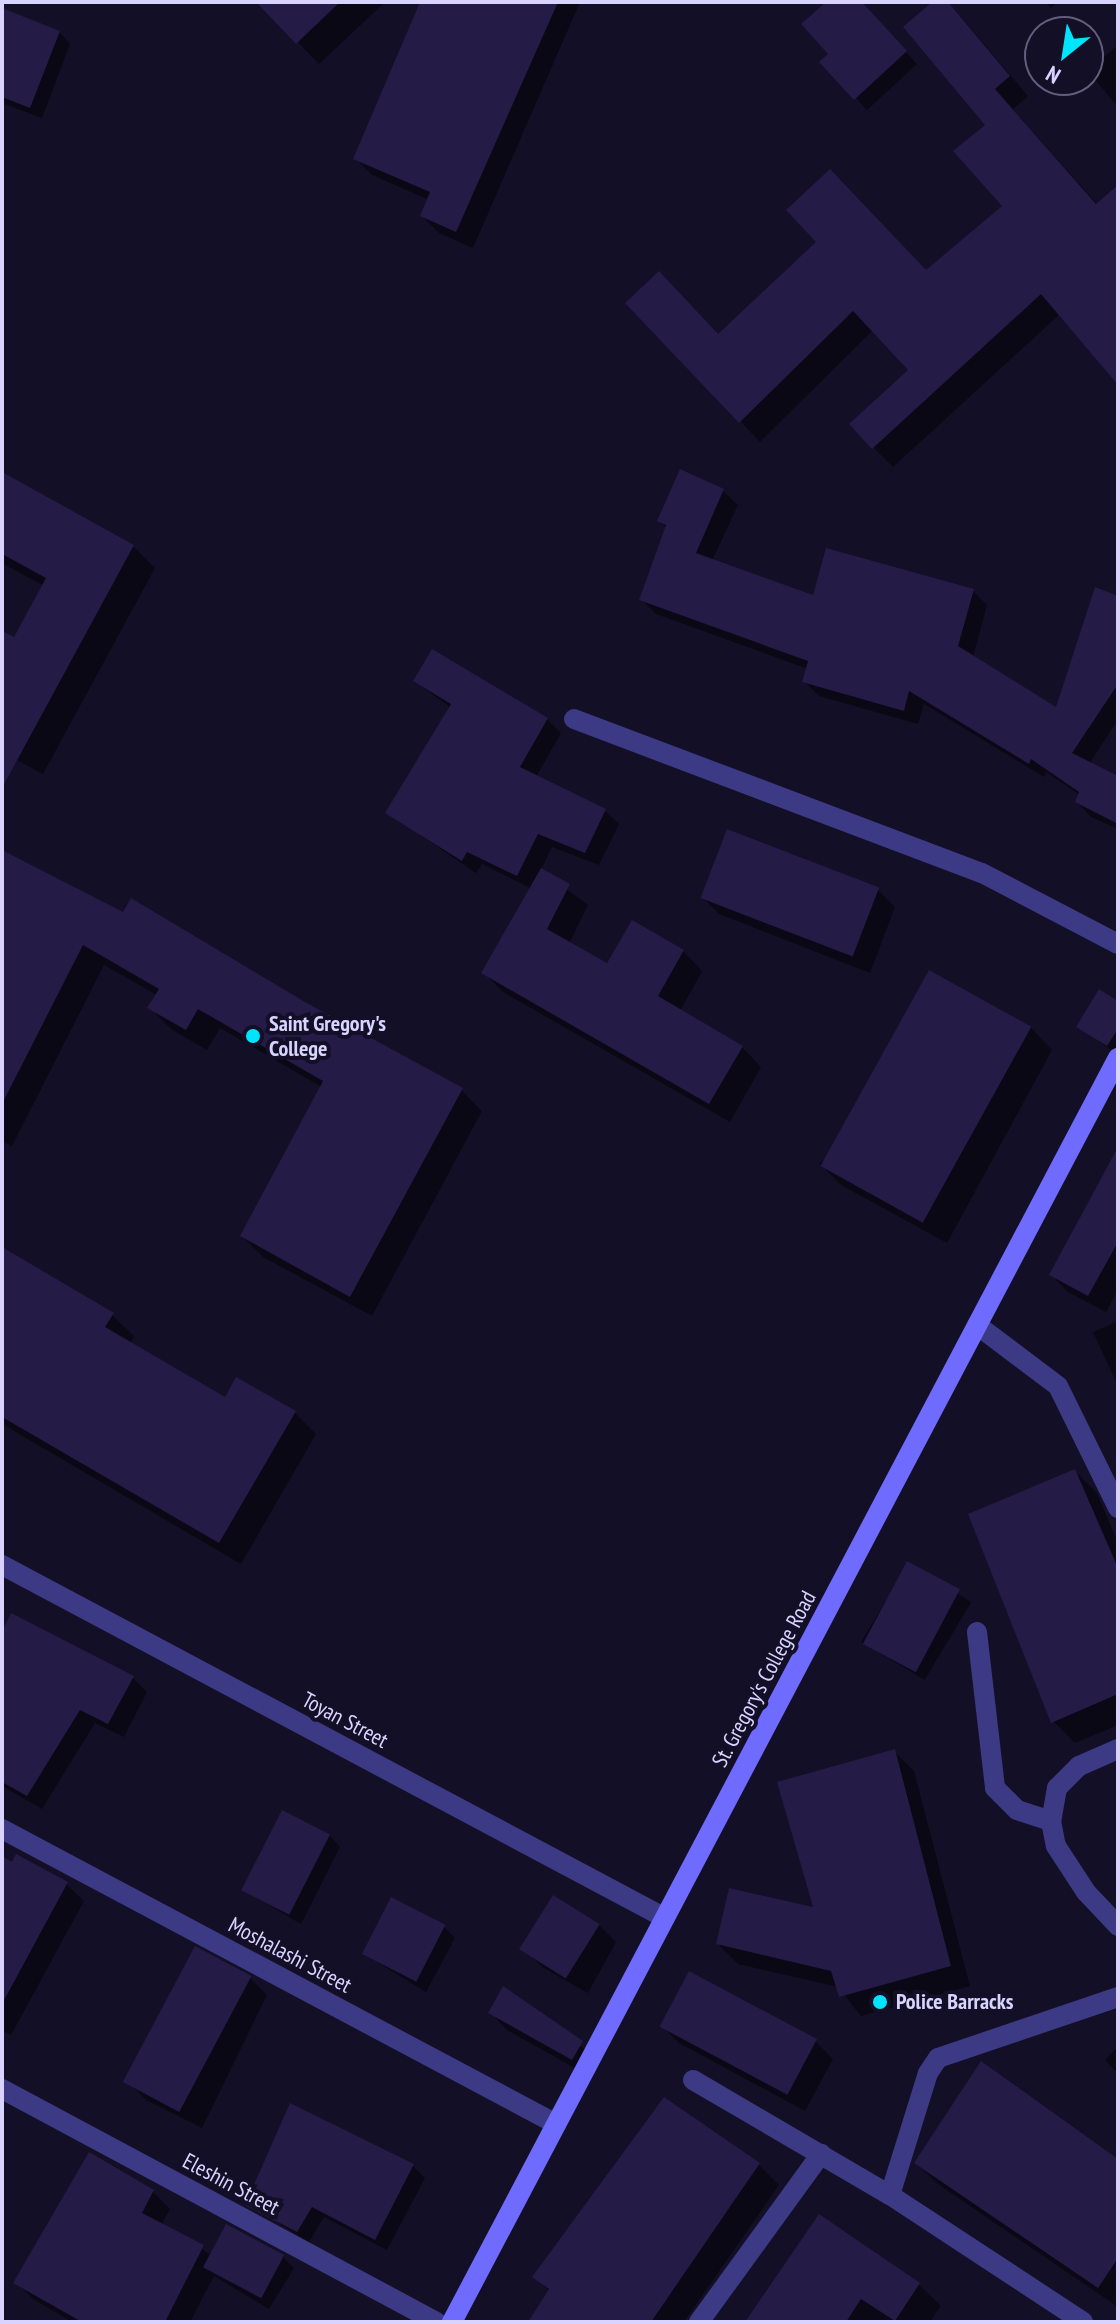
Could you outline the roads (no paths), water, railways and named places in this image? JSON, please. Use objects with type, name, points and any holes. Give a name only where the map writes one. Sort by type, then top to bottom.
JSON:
[{"type":"street","points":[[574,719],[982,873],[1118,944]]},
{"type":"street","name":"St. Gregory's College Road","points":[[452,2322],[1118,1058]]},
{"type":"street","points":[[977,1325],[1058,1386],[1118,1508]]},
{"type":"street","name":"Toyan Street","points":[[2,1565],[665,1918]]},
{"type":"street","points":[[977,1632],[995,1788],[1017,1810],[1051,1821]]},
{"type":"street","points":[[1118,1749],[1079,1766],[1057,1788],[1051,1821],[1056,1846],[1086,1892],[1118,1926]]},
{"type":"street","name":"Moshalashi Street","points":[[2,1829],[556,2124]]},
{"type":"street","points":[[890,2195],[928,2073],[938,2058],[1118,1997]]},
{"type":"street","points":[[693,2080],[890,2195],[1083,2322]]},
{"type":"street","name":"Eleshin Street","points":[[2,2089],[437,2322]]},
{"type":"street","points":[[699,2322],[821,2154]]},
{"type":"place","name":"Saint Gregory's College","points":[[253,1036]]},
{"type":"place","name":"Police Barracks","points":[[880,2002]]}]
